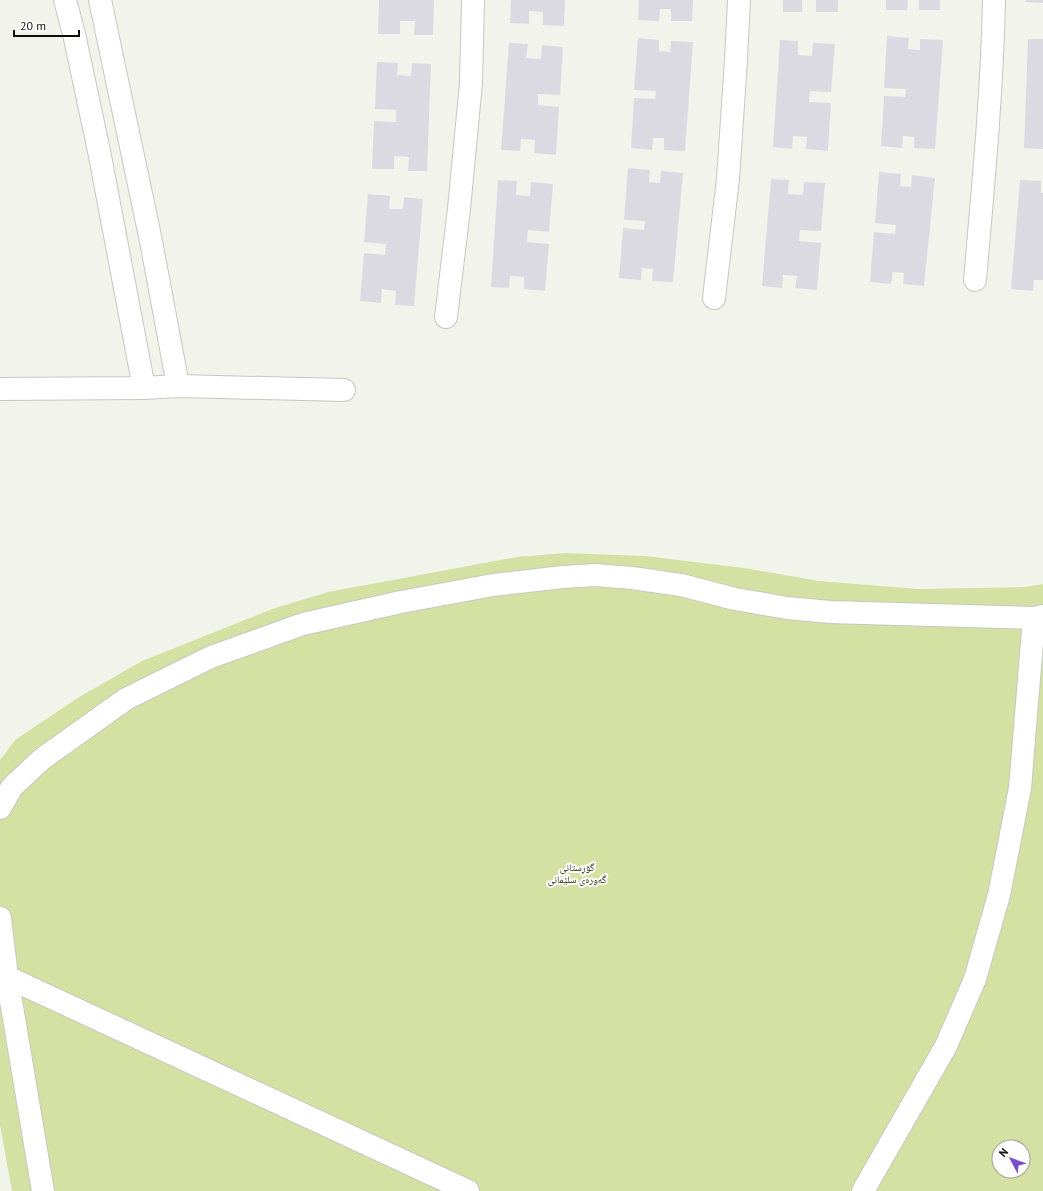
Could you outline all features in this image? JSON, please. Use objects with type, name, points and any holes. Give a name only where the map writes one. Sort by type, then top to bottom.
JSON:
[{"type":"street","points":[[64,0],[74,34],[97,144],[144,388]]},
{"type":"street","points":[[100,0],[146,218],[178,386]]},
{"type":"street","points":[[446,317],[459,209],[471,83],[473,0]]},
{"type":"street","points":[[714,298],[728,179],[736,60],[738,0]]},
{"type":"street","points":[[975,280],[993,49],[994,0]]},
{"type":"street","points":[[0,389],[144,388],[178,386],[344,390]]},
{"type":"street","points":[[0,808],[12,787],[42,759],[126,699],[211,657],[303,624],[401,602],[493,585],[595,575],[632,578],[681,585],[735,599],[787,608],[830,612],[1039,617],[1020,788],[999,895],[975,979],[946,1046],[863,1191]]},
{"type":"street","points":[[0,918],[7,977],[43,1191]]},
{"type":"street","points":[[7,977],[468,1191]]},
{"type":"green space","name":"گۆڕستانی گەورەی سلێمانی","points":[[565,553],[645,556],[744,568],[819,581],[918,589],[1025,587],[1043,584],[1043,1191],[12,1191],[0,1125],[0,760],[15,740],[79,697],[142,661],[275,608],[328,592],[517,557]]},
{"type":"building","points":[[379,0],[434,0],[433,35],[414,35],[415,21],[400,21],[400,34],[378,34]]},
{"type":"building","points":[[511,0],[565,0],[564,26],[543,25],[543,12],[529,11],[529,24],[510,23]]},
{"type":"building","points":[[639,0],[693,0],[692,21],[671,21],[671,9],[660,9],[659,21],[638,20]]},
{"type":"building","points":[[783,0],[802,0],[802,12],[783,12]]},
{"type":"building","points":[[816,0],[838,0],[838,12],[816,12]]},
{"type":"building","points":[[886,0],[908,0],[907,10],[886,10]]},
{"type":"building","points":[[919,0],[940,0],[940,10],[919,10]]},
{"type":"building","points":[[1026,0],[1043,0],[1043,3],[1026,2]]},
{"type":"building","points":[[887,36],[909,38],[908,49],[920,50],[920,39],[943,40],[935,149],[914,148],[914,137],[903,136],[902,148],[881,146],[884,96],[905,97],[906,89],[884,88]]},
{"type":"building","points":[[638,38],[659,40],[659,51],[670,52],[671,41],[693,42],[685,151],[664,150],[664,138],[653,138],[652,150],[631,148],[634,98],[655,99],[656,91],[634,90]]},
{"type":"building","points":[[1028,39],[1043,39],[1043,149],[1024,148]]},
{"type":"building","points":[[780,40],[798,41],[798,55],[812,56],[813,43],[835,44],[831,92],[810,91],[809,102],[831,103],[828,151],[806,149],[807,137],[793,136],[792,149],[773,147]]},
{"type":"building","points":[[509,43],[528,44],[526,58],[541,59],[542,45],[563,47],[560,95],[538,94],[538,105],[559,107],[556,155],[534,153],[535,140],[521,139],[520,151],[501,150]]},
{"type":"building","points":[[377,62],[398,63],[397,75],[411,76],[412,63],[431,64],[427,171],[408,171],[409,157],[394,156],[394,169],[372,169],[374,121],[396,122],[396,110],[375,109]]},
{"type":"building","points":[[628,168],[650,170],[649,182],[660,183],[661,171],[683,173],[673,282],[652,281],[653,269],[642,268],[641,280],[619,278],[623,228],[644,230],[645,221],[624,220]]},
{"type":"building","points":[[879,172],[901,174],[900,186],[911,187],[912,175],[935,178],[924,286],[903,284],[904,273],[893,272],[891,284],[870,282],[874,232],[895,234],[896,225],[875,223]]},
{"type":"building","points":[[771,179],[789,180],[788,194],[803,195],[804,182],[825,183],[821,231],[800,230],[799,241],[821,243],[817,290],[795,288],[797,276],[783,275],[782,288],[762,286]]},
{"type":"building","points":[[498,180],[517,181],[516,195],[530,196],[531,182],[553,184],[549,232],[528,230],[527,242],[549,244],[545,291],[524,289],[524,277],[510,276],[509,288],[491,287]]},
{"type":"building","points":[[1020,180],[1041,181],[1041,193],[1043,193],[1043,280],[1034,280],[1033,291],[1011,289]]},
{"type":"building","points":[[368,194],[390,196],[389,209],[403,209],[404,197],[423,199],[414,306],[395,305],[396,291],[382,289],[381,303],[360,301],[364,253],[385,255],[386,244],[364,242]]}]
